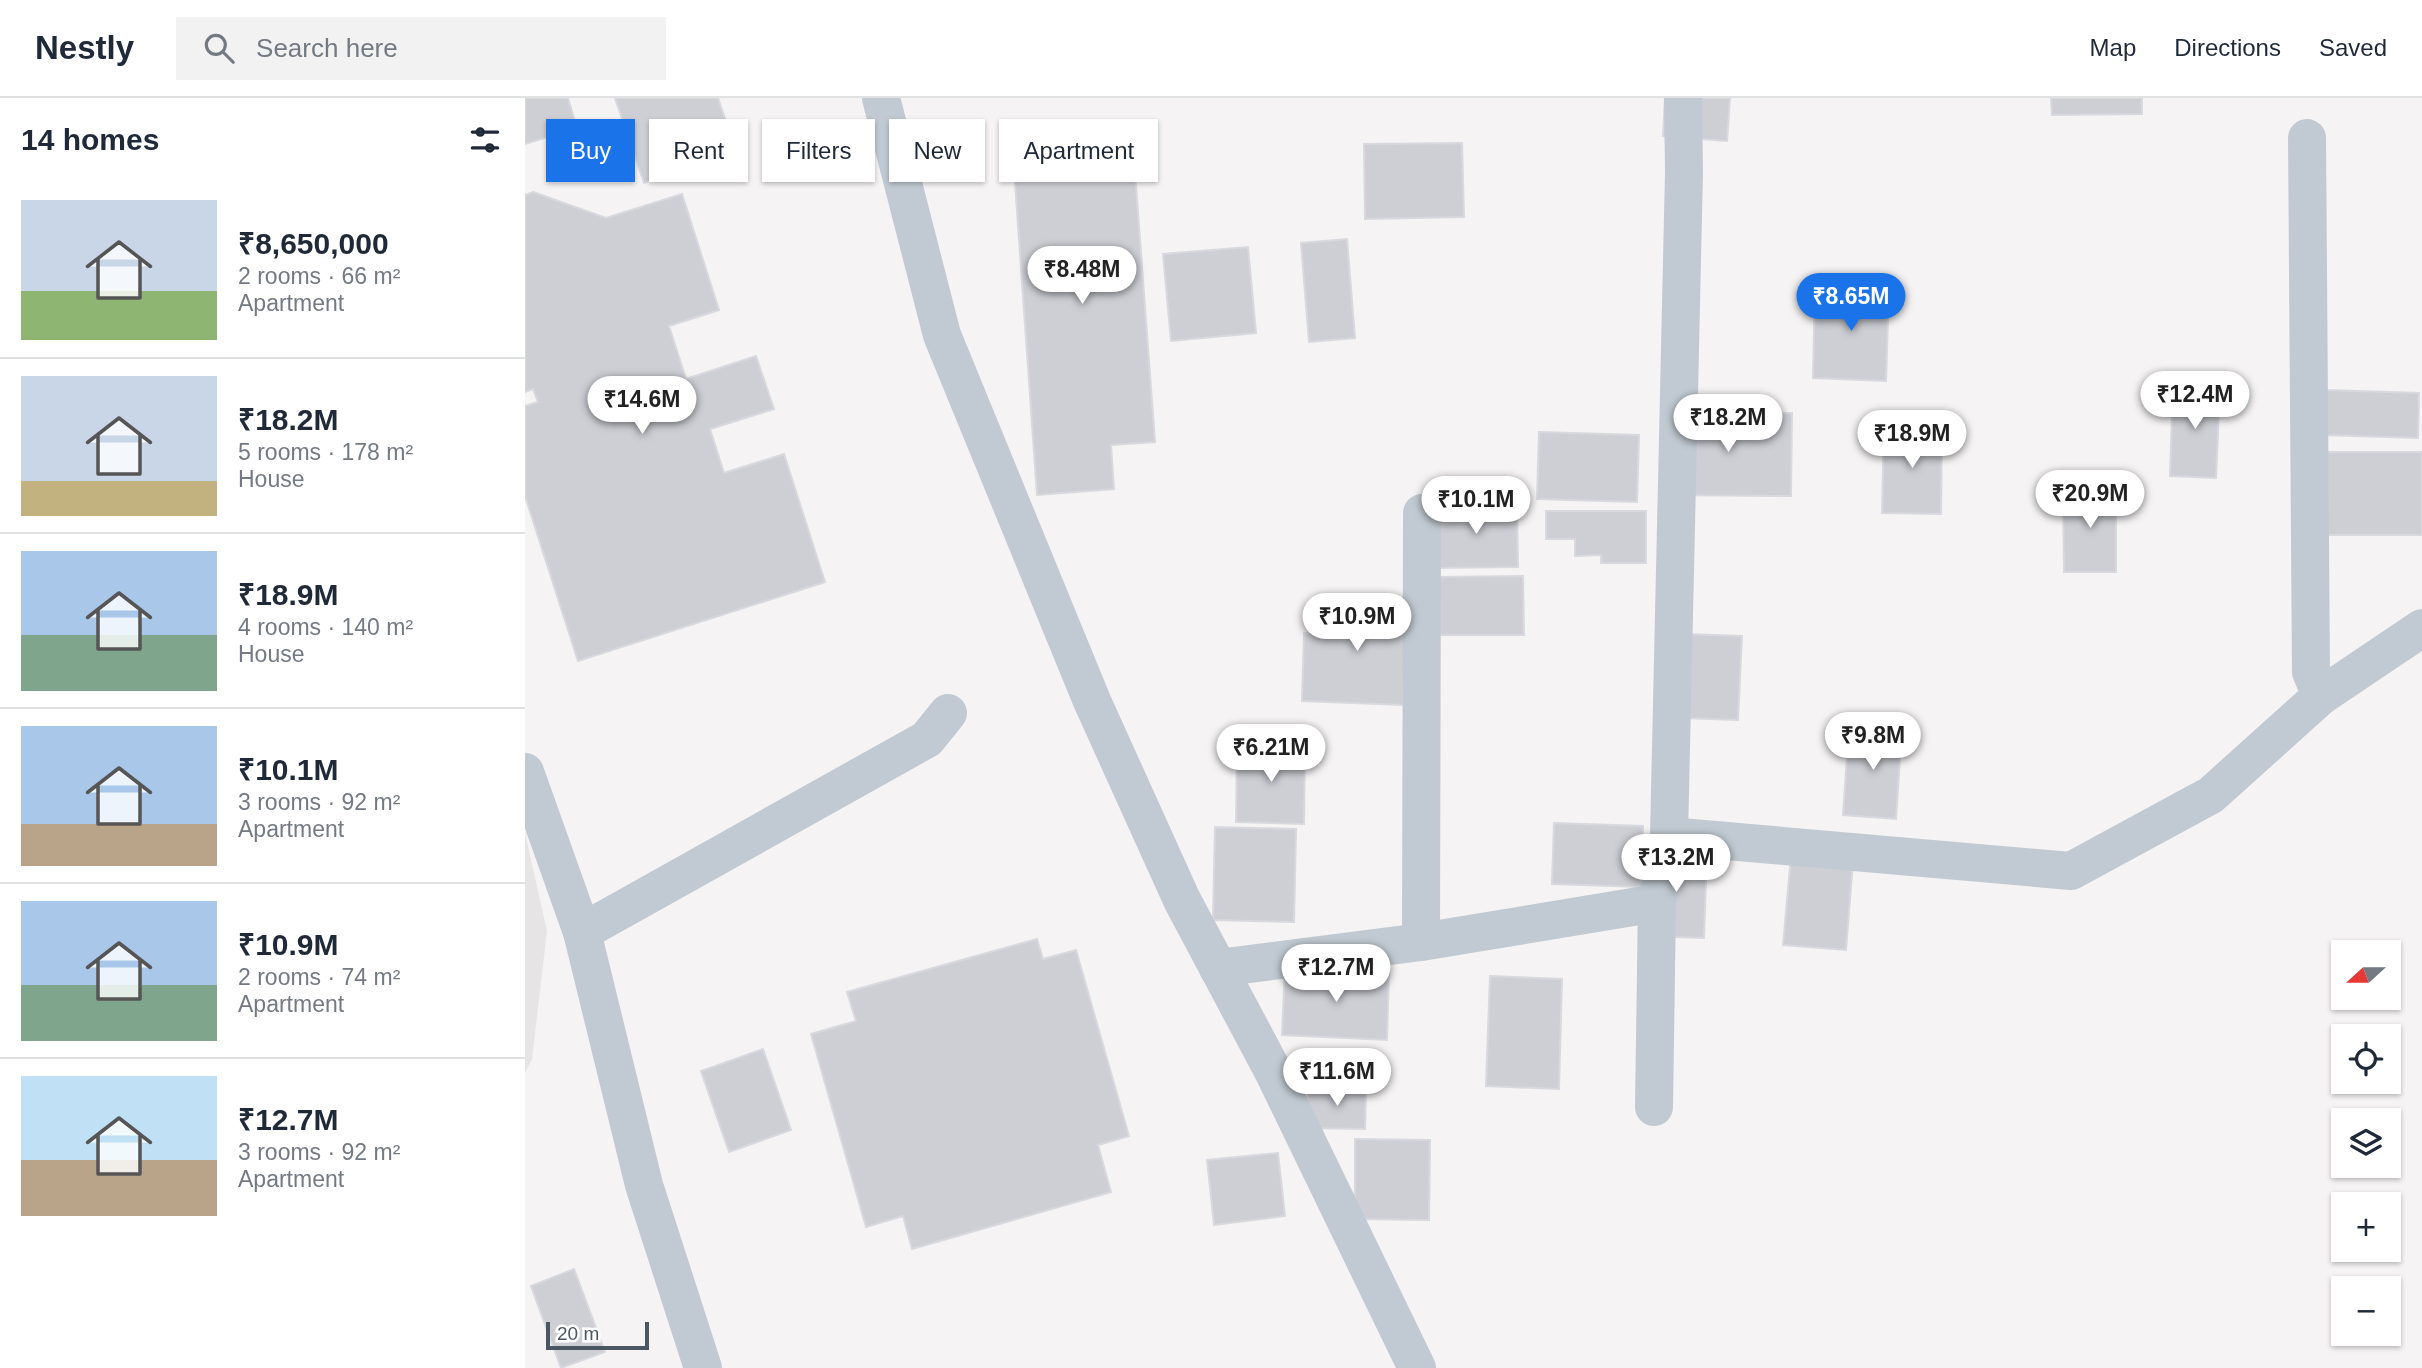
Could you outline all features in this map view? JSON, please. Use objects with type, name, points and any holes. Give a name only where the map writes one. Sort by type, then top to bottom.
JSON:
[{"type":"street","points":[[881,98],[942,335],[1092,701],[1182,900],[1273,1071],[1417,1368]]},
{"type":"street","points":[[1654,1107],[1657,903],[1669,836],[1683,98]]},
{"type":"street","points":[[2307,138],[2311,672],[2321,696]]},
{"type":"street","points":[[1421,942],[1422,513]]},
{"type":"street","points":[[1669,836],[2071,871],[2211,795],[2321,696],[2422,628]]},
{"type":"street","points":[[582,932],[927,739],[948,713]]},
{"type":"street","points":[[525,772],[582,932],[644,1185],[703,1368]]},
{"type":"street","points":[[1218,968],[1421,942],[1657,903]]},
{"type":"shaded area","points":[[525,833],[547,931],[532,1059],[525,1073]]},
{"type":"building","points":[[525,98],[568,98],[574,119],[546,119],[546,138],[525,144]]},
{"type":"building","points":[[615,98],[718,98],[725,119],[649,119],[649,181],[644,183],[635,157],[635,119],[622,119]]},
{"type":"building","points":[[1665,98],[1730,98],[1727,141],[1663,136]]},
{"type":"building","points":[[2051,98],[2142,98],[2142,114],[2052,115]]},
{"type":"building","points":[[1462,143],[1464,217],[1365,219],[1364,144]]},
{"type":"building","points":[[1015,182],[1136,182],[1155,442],[1111,445],[1114,489],[1037,495]]},
{"type":"building","points":[[533,192],[606,218],[682,194],[719,310],[669,326],[686,379],[756,356],[774,409],[710,429],[724,473],[784,454],[825,582],[578,661],[525,496],[525,406],[538,402],[533,389],[525,392],[525,195]]},
{"type":"building","points":[[1347,239],[1355,338],[1309,342],[1301,243]]},
{"type":"building","points":[[1248,247],[1256,333],[1171,341],[1163,254]]},
{"type":"building","points":[[1815,285],[1889,287],[1886,381],[1813,378]]},
{"type":"building","points":[[2173,384],[2220,387],[2216,478],[2170,476]]},
{"type":"building","points":[[2325,390],[2419,393],[2418,438],[2324,435]]},
{"type":"building","points":[[1664,412],[1792,413],[1791,496],[1664,495]]},
{"type":"building","points":[[1884,425],[1942,426],[1941,514],[1882,513]]},
{"type":"building","points":[[1539,432],[1639,435],[1637,502],[1537,499]]},
{"type":"building","points":[[2325,452],[2422,452],[2422,535],[2325,535]]},
{"type":"building","points":[[2063,489],[2116,489],[2116,572],[2064,572]]},
{"type":"building","points":[[1517,504],[1518,567],[1434,568],[1433,505]]},
{"type":"building","points":[[1546,511],[1646,511],[1646,563],[1601,563],[1601,555],[1575,556],[1575,539],[1546,539]]},
{"type":"building","points":[[1523,576],[1524,635],[1438,635],[1437,577]]},
{"type":"building","points":[[1322,597],[1406,600],[1403,705],[1302,701],[1304,633],[1321,634]]},
{"type":"building","points":[[1685,634],[1742,636],[1738,720],[1682,718]]},
{"type":"building","points":[[1849,726],[1902,729],[1896,819],[1843,815]]},
{"type":"building","points":[[1237,745],[1305,747],[1304,824],[1236,822]]},
{"type":"building","points":[[1554,823],[1643,826],[1642,887],[1552,884]]},
{"type":"building","points":[[1215,827],[1296,829],[1294,922],[1213,920]]},
{"type":"building","points":[[1649,849],[1707,852],[1704,938],[1646,936]]},
{"type":"building","points":[[1791,856],[1853,862],[1846,950],[1783,945]]},
{"type":"building","points":[[1037,939],[1043,959],[1076,950],[1129,1136],[1098,1145],[1111,1192],[912,1249],[903,1216],[866,1227],[811,1034],[856,1021],[847,992]]},
{"type":"building","points":[[1285,967],[1389,972],[1387,1040],[1282,1035]]},
{"type":"building","points":[[1490,976],[1562,979],[1559,1089],[1486,1086]]},
{"type":"building","points":[[763,1049],[791,1130],[729,1152],[701,1071]]},
{"type":"building","points":[[1308,1086],[1366,1087],[1365,1129],[1307,1128]]},
{"type":"building","points":[[1355,1139],[1430,1140],[1429,1220],[1355,1219]]},
{"type":"building","points":[[1278,1153],[1285,1216],[1214,1225],[1207,1160]]},
{"type":"building","points":[[574,1269],[605,1352],[561,1368],[531,1286]]}]
